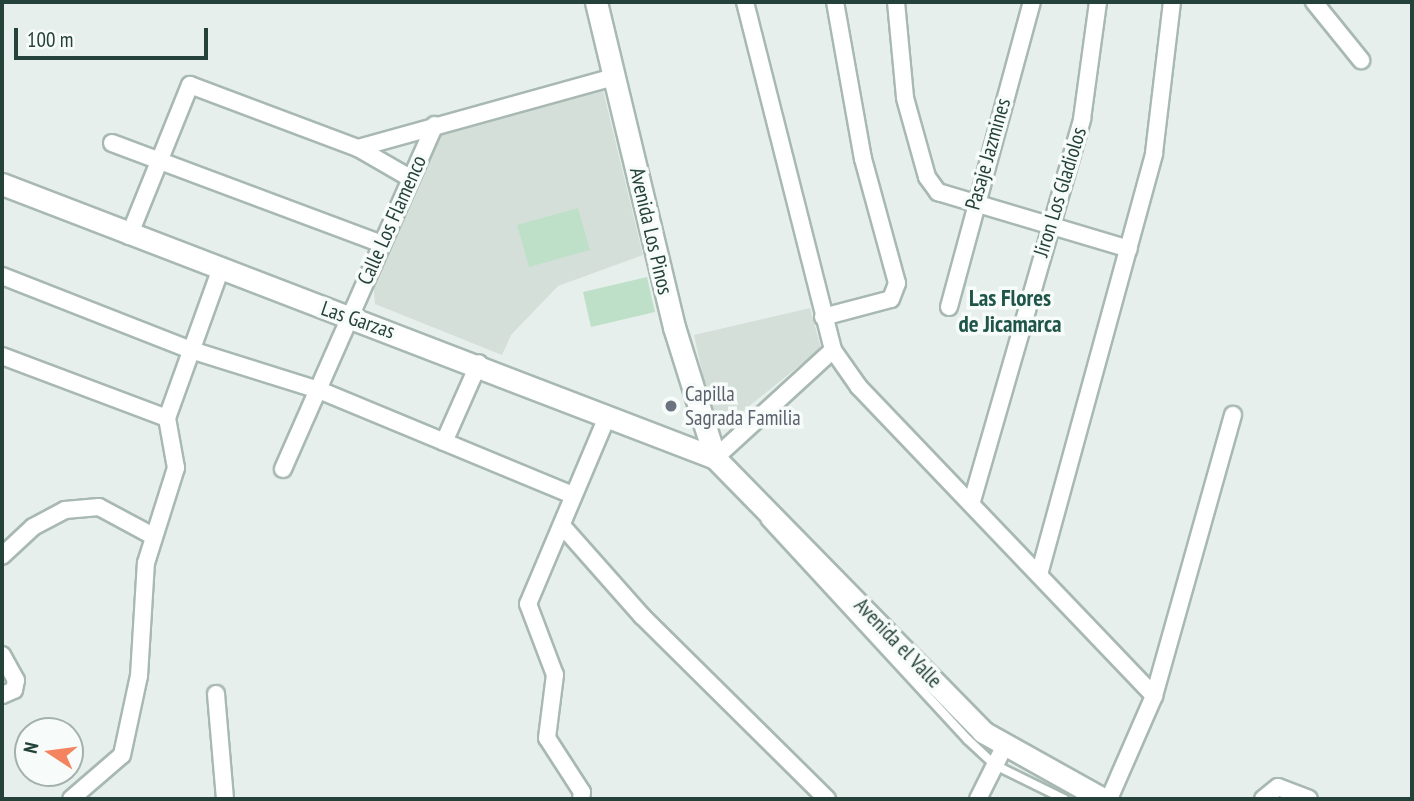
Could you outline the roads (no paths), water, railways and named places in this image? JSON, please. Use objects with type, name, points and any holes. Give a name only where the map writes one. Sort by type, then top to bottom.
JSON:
[{"type":"street","name":"Avenida Los Pinos","points":[[596,2],[683,364],[715,458]]},
{"type":"street","points":[[745,2],[833,350],[859,387],[1040,571],[1154,696]]},
{"type":"street","points":[[823,317],[891,299],[897,283],[863,159],[835,2]]},
{"type":"street","points":[[896,2],[899,67],[927,177],[938,192],[1049,229],[1129,249]]},
{"type":"street","name":"Pasaje Jazmines","points":[[949,307],[973,205],[1032,2]]},
{"type":"street","name":"Jiron Los Gladiolos","points":[[972,500],[1090,85],[1098,2]]},
{"type":"street","points":[[1040,571],[1129,249],[1164,108],[1172,2]]},
{"type":"street","points":[[1314,2],[1361,60]]},
{"type":"street","points":[[358,148],[614,76]]},
{"type":"street","points":[[129,236],[190,85],[358,148],[410,178]]},
{"type":"street","name":"Calle Los Flamenco","points":[[283,469],[380,243],[435,125]]},
{"type":"street","points":[[112,143],[380,243]]},
{"type":"street","name":"Las Garzas","points":[[2,184],[220,271],[479,363],[715,458]]},
{"type":"street","points":[[71,799],[122,755],[139,676],[142,597],[152,536],[176,468],[167,418],[220,271]]},
{"type":"street","points":[[2,276],[191,350],[319,390],[573,495]]},
{"type":"street","points":[[715,458],[833,350]]},
{"type":"street","points":[[2,356],[167,418]]},
{"type":"street","points":[[444,442],[479,363]]},
{"type":"street","points":[[581,799],[583,792],[547,737],[555,675],[528,604],[565,529],[573,495],[608,415]]},
{"type":"street","points":[[1109,799],[1154,696],[1233,415]]},
{"type":"street","name":"Avenida el Valle","points":[[715,458],[761,501],[999,756],[1103,799]]},
{"type":"street","points":[[2,556],[33,527],[65,510],[99,507],[152,536]]},
{"type":"street","points":[[565,529],[651,625],[827,799]]},
{"type":"street","points":[[2,655],[16,681],[14,690],[2,695]]},
{"type":"street","points":[[216,694],[225,799]]},
{"type":"street","points":[[978,799],[999,756]]},
{"type":"street","points":[[1263,799],[1278,787],[1309,799]]},
{"type":"lane","points":[[999,756],[1065,799]]},
{"type":"place","name":"Capilla Sagrada Familia","points":[[671,406]]},
{"type":"district","name":"Las Flores de Jicamarca","points":[[1010,311]]}]
